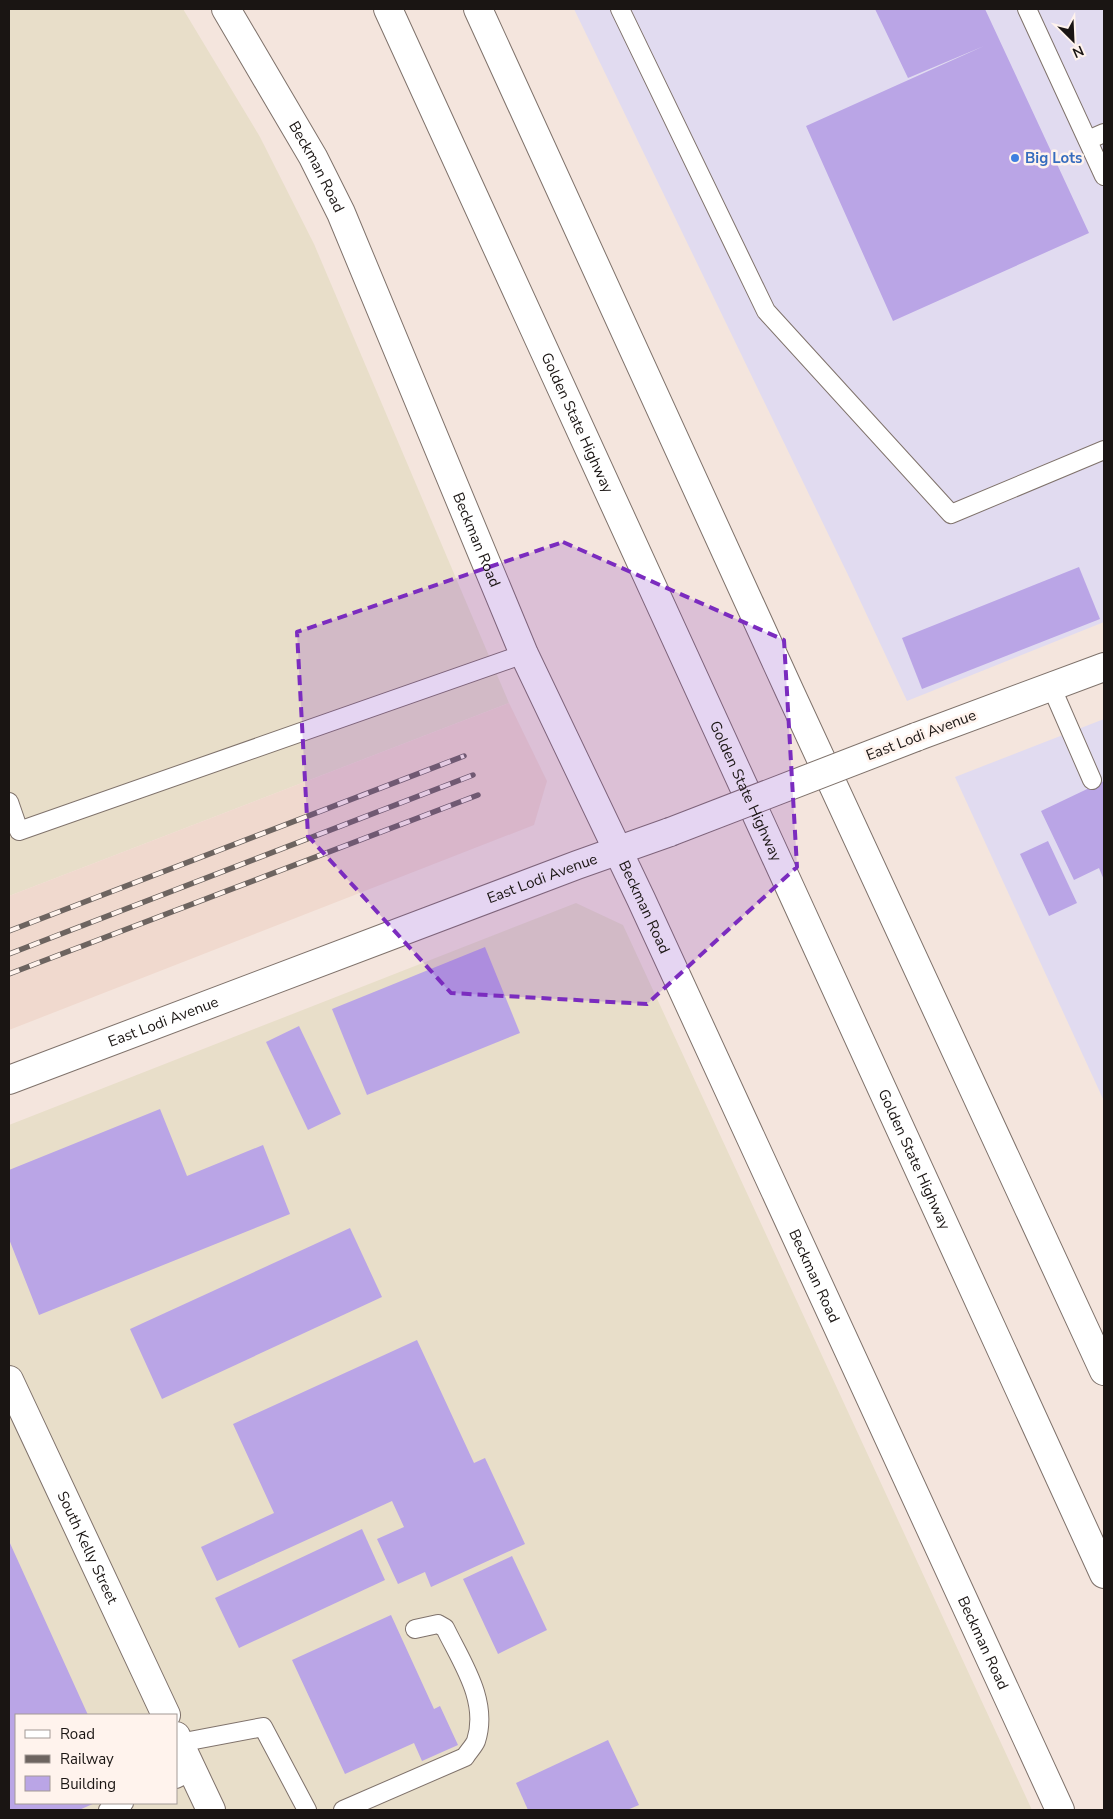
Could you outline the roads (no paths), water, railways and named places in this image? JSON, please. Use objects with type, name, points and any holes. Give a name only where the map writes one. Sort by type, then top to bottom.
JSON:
[{"type":"main road","name":"Beckman Road","points":[[226,9],[313,157],[341,213],[524,654],[649,917],[1060,1810]]},
{"type":"main road","name":"Golden State Highway","points":[[388,9],[1104,1574]]},
{"type":"main road","points":[[478,9],[794,701],[1104,1371]]},
{"type":"main road","name":"East Lodi Avenue","points":[[9,1080],[1104,667]]},
{"type":"main road","name":"South Kelly Street","points":[[9,1380],[166,1714]]},
{"type":"main road","points":[[178,1739],[184,1775],[211,1810]]},
{"type":"lane","points":[[620,9],[766,311],[952,514],[1104,450]]},
{"type":"lane","points":[[1027,9],[1104,176]]},
{"type":"lane","points":[[1088,140],[1104,133]]},
{"type":"lane","points":[[9,802],[19,831],[524,654]]},
{"type":"lane","points":[[1051,686],[1092,780]]},
{"type":"lane","points":[[343,1810],[465,1757],[475,1742],[481,1716],[474,1688],[446,1628],[438,1624],[415,1629]]},
{"type":"lane","points":[[178,1739],[263,1727],[307,1810]]},
{"type":"lane","points":[[108,1810],[122,1804]]},
{"type":"railway","points":[[9,931],[464,756]]},
{"type":"railway","points":[[9,954],[473,775]]},
{"type":"railway","points":[[9,974],[478,795]]},
{"type":"place","name":"Big Lots","points":[[1015,158]]}]
